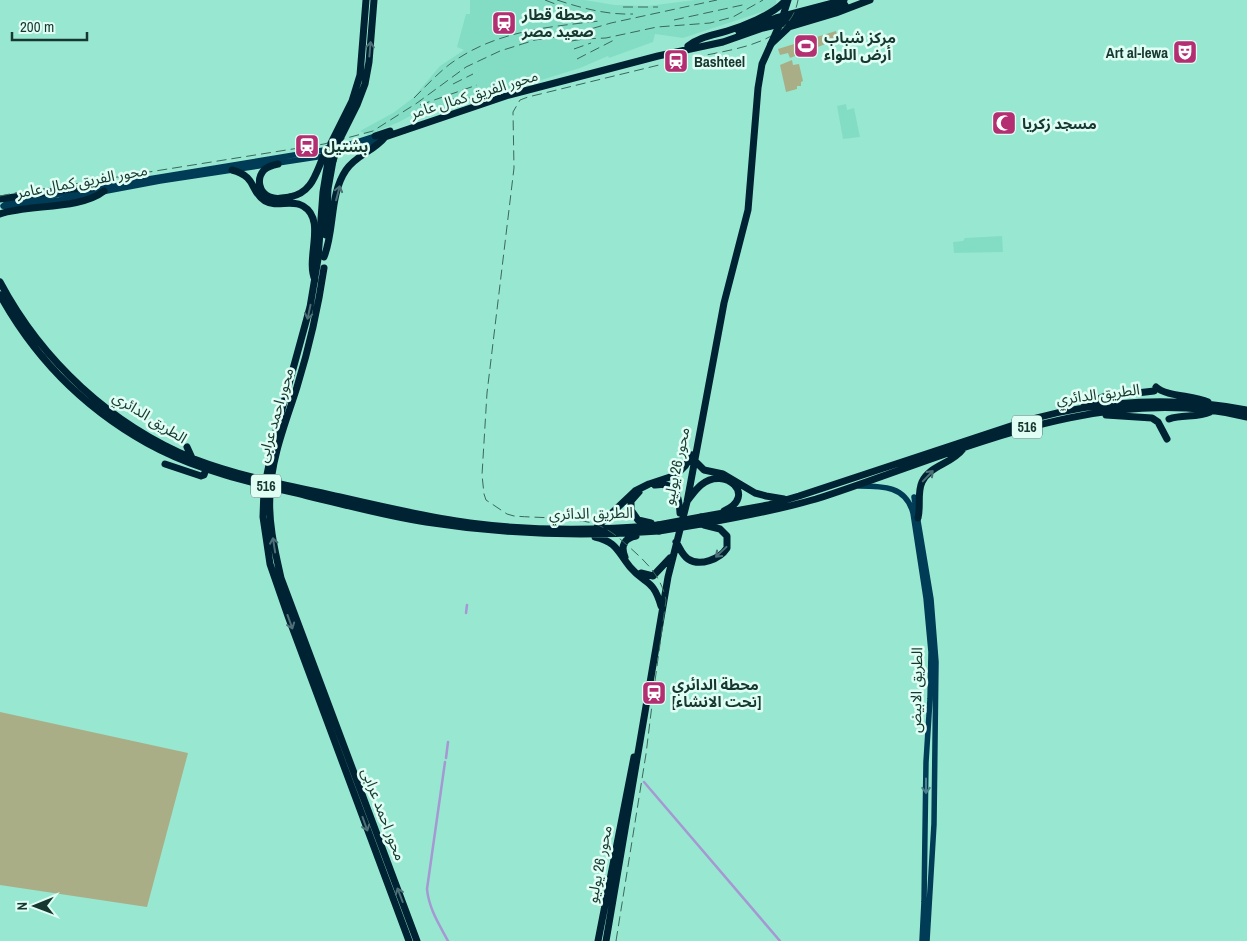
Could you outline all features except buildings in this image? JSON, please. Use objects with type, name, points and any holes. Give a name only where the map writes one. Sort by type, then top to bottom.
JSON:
[{"type":"highway","name":"محور احمد عرابى","points":[[366,0],[359,80],[352,101],[331,143],[324,182],[320,249],[315,280],[306,326],[266,472],[263,508],[270,564],[409,941]]},
{"type":"highway","name":"محور احمد عرابى","points":[[374,0],[369,62],[365,84],[358,105],[340,139],[333,161],[328,189],[324,257],[318,307],[310,342],[272,474],[270,500],[272,533],[281,578],[417,941]]},
{"type":"highway","points":[[807,10],[830,0]]},
{"type":"highway","name":"محور الفريق كمال عامر","points":[[375,136],[502,98],[729,35],[770,20],[844,0]]},
{"type":"highway","name":"محور الفريق كمال عامر","points":[[651,56],[723,42],[763,28],[792,21],[807,10],[860,0]]},
{"type":"highway","points":[[771,44],[789,27],[836,13],[870,0]]},
{"type":"highway","points":[[688,46],[696,40],[721,33],[767,14],[784,1]]},
{"type":"highway","name":"محور 26 يوليو","points":[[756,88],[763,62],[782,19],[784,1]]},
{"type":"highway","name":"محور 26 يوليو","points":[[606,941],[629,815],[661,614],[686,502],[720,307],[744,211],[758,63],[784,1]]},
{"type":"highway","name":"محور الفريق كمال عامر","points":[[385,137],[409,127]]},
{"type":"highway","points":[[324,257],[329,243],[335,202],[342,178],[351,163],[385,137]]},
{"type":"highway","points":[[278,164],[269,167],[262,173],[259,182],[266,196],[273,198],[299,195],[310,186],[331,143]]},
{"type":"highway","points":[[232,170],[248,177],[265,201],[273,204],[298,204],[311,213],[314,223],[312,268],[315,280]]},
{"type":"highway","points":[[0,199],[70,189],[91,188]]},
{"type":"highway","points":[[0,214],[77,201],[94,197],[104,190]]},
{"type":"highway","name":"الطريق الدائري","points":[[0,282],[2,295],[13,312],[35,337],[53,365],[67,380],[150,440],[206,469],[281,490],[388,511],[522,533],[595,532],[659,528],[801,500],[897,468],[1032,419],[1079,409],[1170,405],[1213,408],[1245,414]]},
{"type":"highway","points":[[1079,409],[1103,397],[1155,389],[1162,392],[1203,399],[1213,408],[1202,415],[1176,417],[1169,420]]},
{"type":"highway","name":"الطريق الدائري","points":[[913,462],[1033,426],[1144,405]]},
{"type":"highway","points":[[1096,413],[1152,418],[1158,422],[1167,439]]},
{"type":"highway","name":"الطريق الدائري","points":[[161,447],[240,474],[377,509]]},
{"type":"highway","points":[[187,447],[194,458],[212,459]]},
{"type":"highway","points":[[918,518],[920,488],[925,477],[952,460],[964,448]]},
{"type":"highway","points":[[660,606],[655,589],[649,582],[631,568],[612,543],[595,532],[635,490],[673,477],[694,458],[704,470],[723,474],[755,493],[790,499]]},
{"type":"highway","name":"محور 26 يوليو","points":[[598,941],[660,606],[694,458]]},
{"type":"highway","points":[[164,464],[201,476],[204,475],[206,469]]},
{"type":"highway","name":"الطريق الدائري","points":[[815,495],[855,486],[897,468]]},
{"type":"highway","points":[[686,502],[698,487],[710,480],[724,479],[736,485],[738,497],[734,504],[724,511],[701,521]]},
{"type":"highway","points":[[659,528],[638,520],[630,510],[633,497],[645,489],[660,484],[670,486],[678,495],[680,513]]},
{"type":"highway","name":"الطريق الدائري","points":[[701,521],[790,499],[801,500]]},
{"type":"highway","points":[[676,542],[685,556],[692,561],[706,562],[726,550],[728,544],[725,532],[701,521]]},
{"type":"highway","points":[[659,528],[628,538],[624,541],[623,552],[634,568],[648,576],[653,576],[670,558]]},
{"type":"main road","name":"محور الفريق كمال عامر","points":[[324,153],[375,136]]},
{"type":"main road","name":"محور الفريق كمال عامر","points":[[315,155],[91,188],[7,203],[3,206],[9,207],[38,203],[104,190],[278,164],[324,153],[356,148],[385,137]]},
{"type":"main road","points":[[855,486],[878,487],[898,491],[911,505]]},
{"type":"main road","name":"الطريق الابيض","points":[[922,941],[925,885],[926,762],[930,699],[929,628],[911,505],[914,497],[931,599],[935,641],[933,838],[927,941]]},
{"type":"main road","points":[[926,762],[930,764],[935,762]]},
{"type":"main road","points":[[926,771],[934,771]]},
{"type":"shaded area","points":[[470,0],[584,0],[615,5],[647,6],[695,0],[776,0],[777,7],[683,38],[655,34],[653,42],[609,58],[608,56],[580,68],[424,116],[423,113],[427,110],[425,108],[399,122],[368,135],[360,131],[393,113],[413,98],[440,66],[464,50],[457,47],[466,14],[470,14]]},
{"type":"shaded area","name":"مركز شباب أرض اللواء","points":[[836,31],[838,39],[790,58],[788,53],[780,55],[778,49]]},
{"type":"shaded area","points":[[792,60],[793,65],[799,64],[803,81],[801,86],[797,86],[797,89],[786,92],[780,65]]},
{"type":"shaded area","points":[[846,104],[847,110],[854,108],[860,137],[843,139],[837,106]]},
{"type":"shaded area","points":[[1002,236],[1003,252],[954,253],[953,242],[963,241],[965,238]]},
{"type":"shaded area","points":[[0,712],[188,753],[147,907],[0,885]]},
{"type":"waterway","points":[[466,613],[467,605]]},
{"type":"waterway","points":[[446,758],[448,742]]},
{"type":"waterway","points":[[445,762],[427,889],[432,910],[448,941]]},
{"type":"waterway","points":[[644,782],[780,941]]},
{"type":"railway","points":[[545,0],[563,7]]},
{"type":"railway","points":[[557,0],[594,10],[633,14]]},
{"type":"railway","points":[[24,192],[324,144],[373,131],[417,103],[466,67],[500,51],[535,40],[570,35],[611,23],[717,0]]},
{"type":"railway","points":[[571,41],[606,38],[657,27],[710,23],[733,17],[763,0]]},
{"type":"railway","points":[[693,58],[740,48],[771,36],[783,27],[793,15],[798,0]]},
{"type":"railway","points":[[674,20],[747,4]]},
{"type":"railway","points":[[623,7],[658,7]]},
{"type":"railway","points":[[414,98],[450,64],[485,44],[522,32],[600,21]]},
{"type":"railway","points":[[577,59],[616,39]]},
{"type":"railway","points":[[574,49],[591,43]]},
{"type":"railway","points":[[655,681],[666,600],[664,591],[651,569],[619,538],[599,526],[577,520],[507,514],[486,500],[482,475],[487,393],[514,168],[513,112],[520,100],[528,97],[659,65]]},
{"type":"railway","points":[[453,84],[473,74]]},
{"type":"railway","points":[[420,105],[477,85]]},
{"type":"railway","points":[[446,99],[466,99],[480,95]]},
{"type":"railway","points":[[0,196],[30,190]]},
{"type":"railway","points":[[616,941],[652,705]]},
{"type":"place","name":"محطة قطار صعيد مصر","points":[[504,23]]},
{"type":"place","name":"مركز شباب أرض اللواء","points":[[806,46]]},
{"type":"place","name":"Art al-lewa","points":[[1185,52]]},
{"type":"place","name":"Bashteel","points":[[676,61]]},
{"type":"place","name":"مسجد زكريا","points":[[1004,123]]},
{"type":"place","name":"بشتيل","points":[[307,146]]},
{"type":"place","name":"محطة الدائري [تحت الانشاء]","points":[[654,693]]}]
